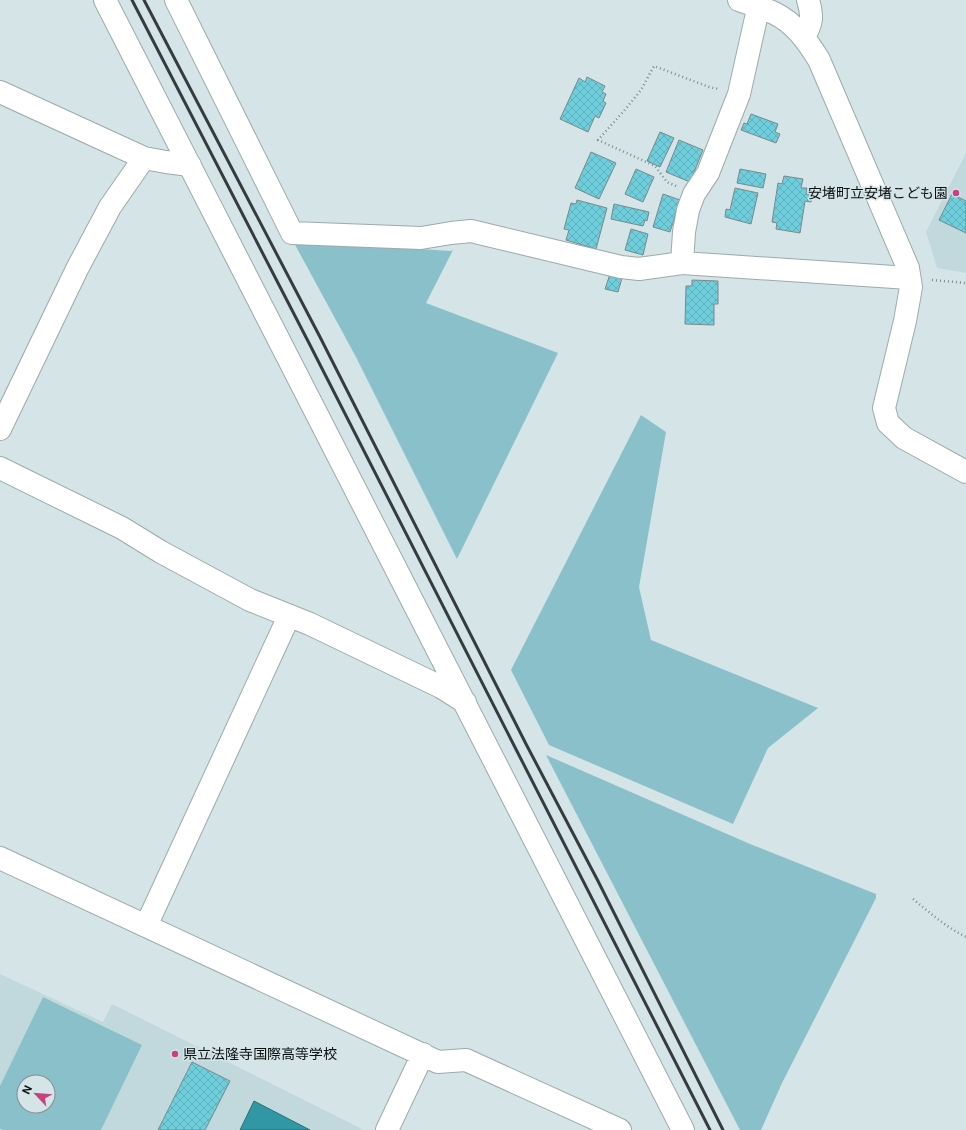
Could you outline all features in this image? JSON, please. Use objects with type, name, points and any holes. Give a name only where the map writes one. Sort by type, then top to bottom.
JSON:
[{"type":"street","points":[[105,0],[683,1130]]},
{"type":"street","points":[[176,0],[292,233],[421,238],[471,231],[639,270],[682,263],[909,278]]},
{"type":"street","points":[[804,37],[811,24],[808,0]]},
{"type":"street","points":[[682,263],[684,232],[688,210],[694,194],[708,173],[739,94],[752,2],[775,13],[792,24],[804,37],[819,60],[908,268],[911,287],[905,321],[884,408],[888,423],[904,438],[966,472]]},
{"type":"street","points":[[0,92],[144,158],[190,165]]},
{"type":"street","points":[[0,429],[110,207],[144,158]]},
{"type":"street","points":[[0,468],[122,528],[162,552],[250,600],[310,624],[441,687],[465,702]]},
{"type":"street","points":[[146,926],[288,616]]},
{"type":"street","points":[[0,858],[438,1062],[466,1060],[620,1130]]},
{"type":"street","points":[[387,1130],[423,1054]]},
{"type":"path","points":[[694,194],[667,182],[655,166],[598,140],[641,90],[654,66],[709,87],[739,94]]},
{"type":"path","points":[[909,278],[966,283]]},
{"type":"path","points":[[913,899],[937,919],[966,937]]},
{"type":"shaded area","name":"安堵町立安堵こども園","points":[[966,153],[966,273],[937,268],[926,232]]},
{"type":"shaded area","points":[[293,241],[453,250],[426,303],[558,353],[457,559],[356,357]]},
{"type":"shaded area","points":[[641,415],[666,432],[639,587],[651,640],[818,708],[768,748],[733,824],[549,745],[511,670]]},
{"type":"shaded area","points":[[546,755],[750,844],[876,894],[876,898],[782,1083],[761,1130],[740,1130]]},
{"type":"shaded area","name":"県立法隆寺国際高等学校","points":[[0,974],[103,1022],[112,1004],[364,1130],[310,1130],[254,1101],[240,1130],[205,1130],[230,1081],[158,1130],[101,1130],[142,1045],[43,997],[0,1086]]},
{"type":"shaded area","points":[[43,997],[142,1045],[101,1130],[0,1129],[0,1086]]},
{"type":"shaded area","points":[[254,1101],[310,1130],[240,1130]]},
{"type":"building","points":[[587,77],[605,86],[602,92],[606,94],[603,101],[606,103],[599,118],[595,116],[588,132],[560,119],[579,78],[585,82]]},
{"type":"building","points":[[751,114],[778,124],[775,132],[780,134],[776,143],[741,130],[744,123],[747,124]]},
{"type":"building","points":[[660,132],[674,138],[660,167],[647,161]]},
{"type":"building","points":[[679,140],[703,150],[690,182],[666,172]]},
{"type":"building","points":[[591,152],[616,163],[599,199],[575,188]]},
{"type":"building","points":[[636,169],[654,177],[643,202],[625,194]]},
{"type":"building","points":[[740,169],[766,174],[763,188],[737,183]]},
{"type":"building","points":[[784,176],[803,179],[801,188],[807,188],[806,194],[812,195],[811,202],[805,201],[800,233],[776,229],[777,223],[772,222],[778,183],[782,184]]},
{"type":"building","points":[[735,188],[758,193],[751,224],[725,217],[726,209],[730,210]]},
{"type":"building","points":[[663,194],[680,200],[670,232],[653,227]]},
{"type":"building","points":[[952,194],[966,201],[966,233],[939,220]]},
{"type":"building","points":[[577,200],[607,208],[596,249],[566,240],[569,230],[564,229],[571,203],[576,204]]},
{"type":"building","points":[[614,204],[649,212],[647,221],[645,220],[643,226],[611,219]]},
{"type":"building","points":[[631,229],[648,234],[643,255],[625,250]]},
{"type":"building","points":[[610,274],[622,278],[618,292],[605,289]]},
{"type":"building","points":[[692,280],[718,281],[718,304],[714,304],[714,325],[685,324],[686,286],[692,286]]},
{"type":"building","points":[[192,1062],[230,1081],[205,1130],[158,1130]]},
{"type":"railway","points":[[132,0],[310,345],[710,1130]]},
{"type":"railway","points":[[144,0],[320,337],[526,744],[598,881],[723,1130]]},
{"type":"place","name":"安堵町立安堵こども園","points":[[956,193]]},
{"type":"place","name":"県立法隆寺国際高等学校","points":[[175,1054]]}]
